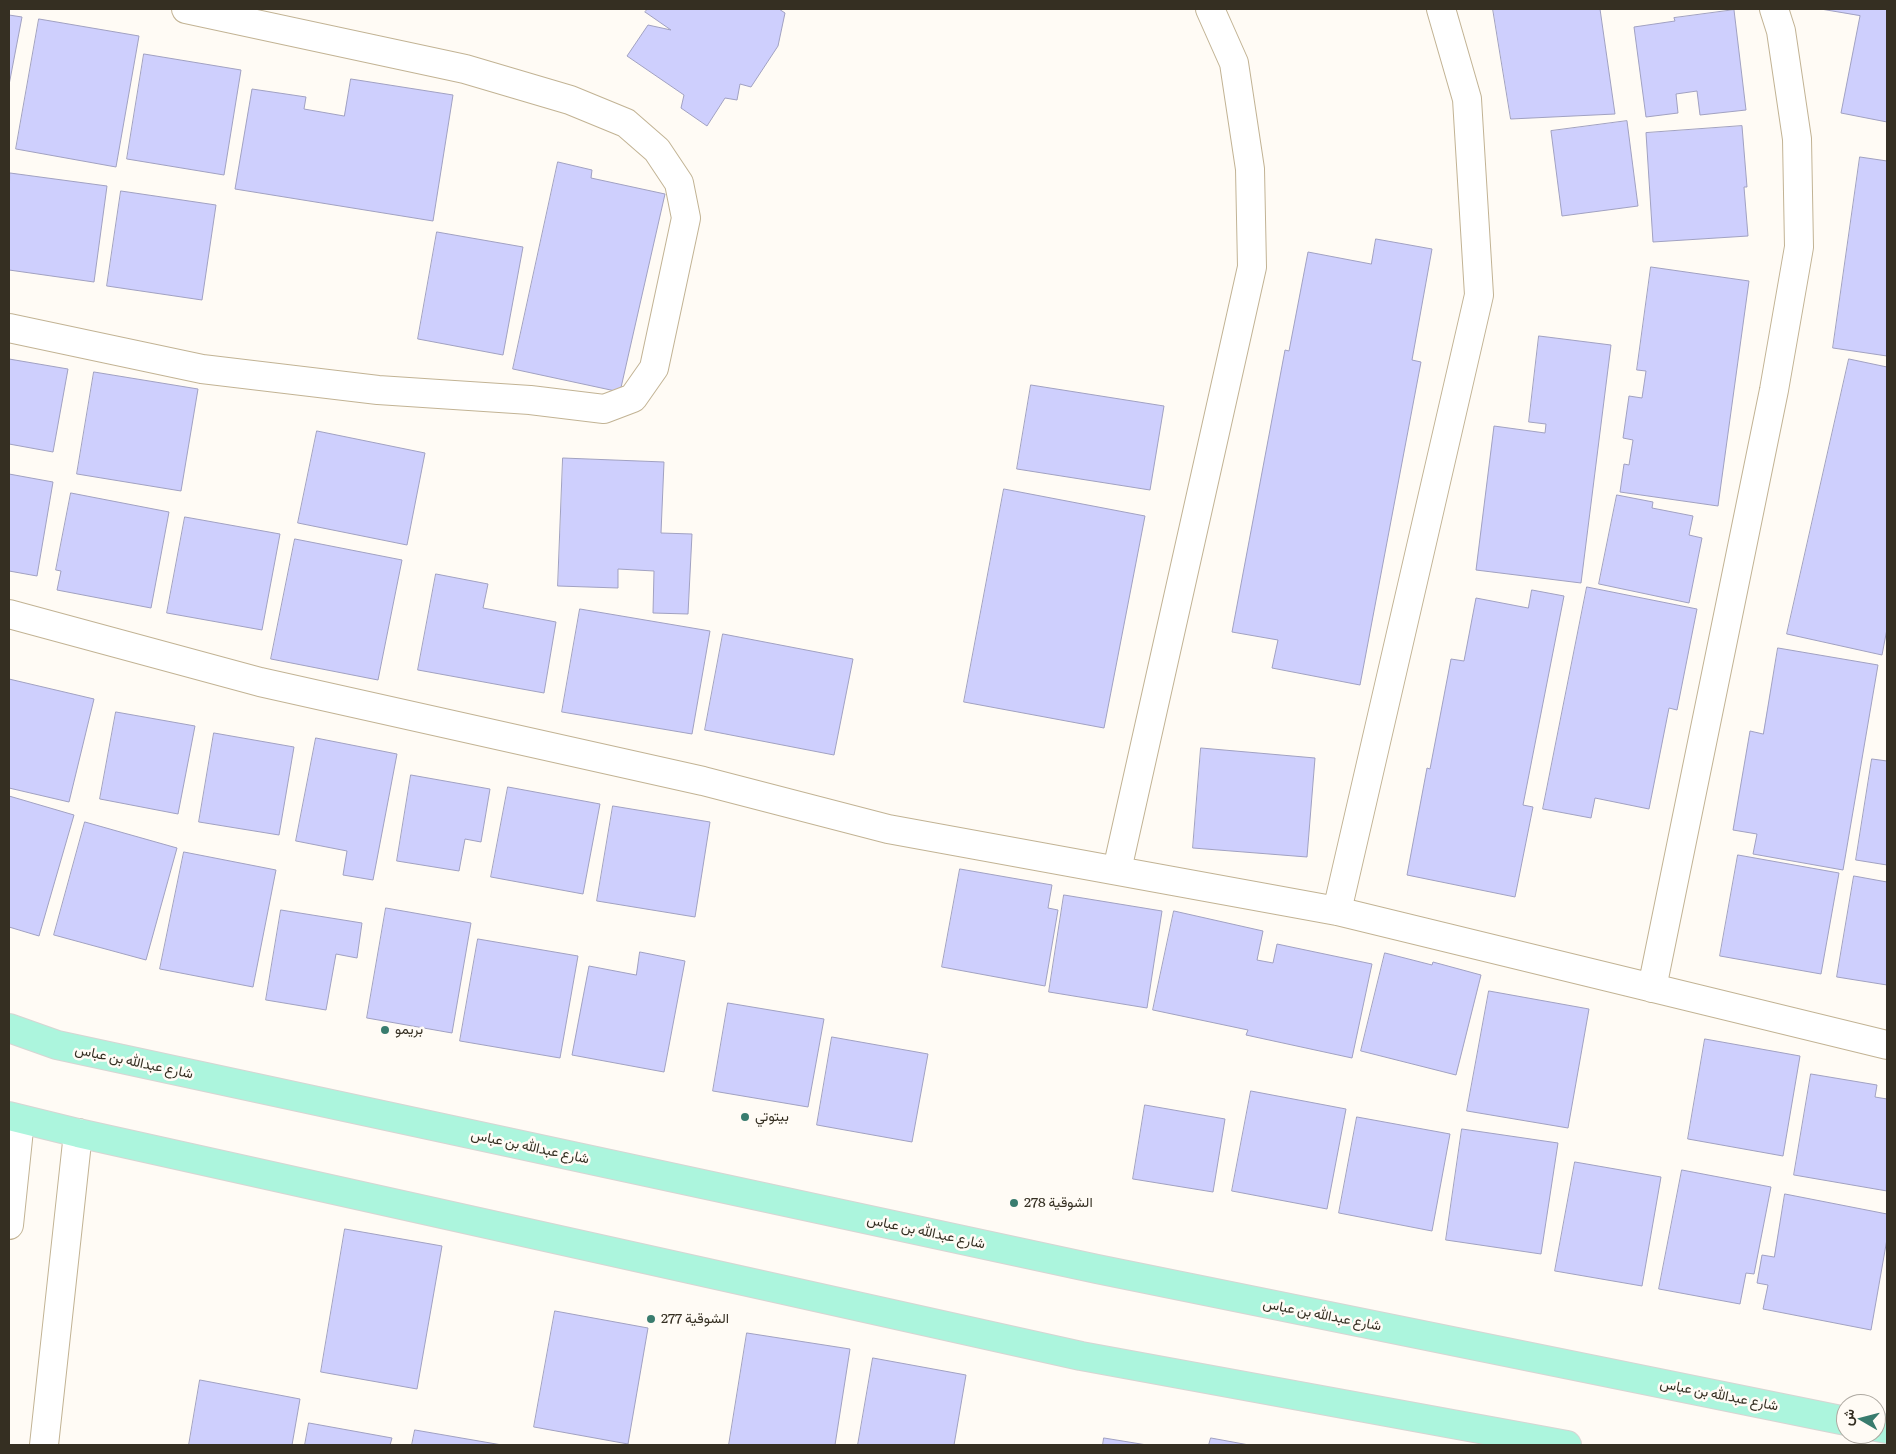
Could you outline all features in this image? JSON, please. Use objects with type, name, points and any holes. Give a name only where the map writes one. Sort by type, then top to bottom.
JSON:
[{"type":"main road","name":"شارع عبدالله بن عباس","points":[[9,1028],[57,1045],[1004,1250],[1836,1419]]},
{"type":"main road","points":[[14,1118],[1081,1356],[1567,1445]]},
{"type":"street","points":[[9,328],[202,369],[378,390],[530,400],[604,409],[633,398],[654,368],[686,218],[679,183],[657,150],[626,123],[570,100],[465,69],[186,9]]},
{"type":"street","points":[[1117,870],[1252,267],[1250,169],[1234,63],[1210,9]]},
{"type":"street","points":[[1337,911],[1479,296],[1468,99],[1441,9]]},
{"type":"street","points":[[1652,988],[1774,390],[1799,248],[1797,139],[1781,31],[1774,9]]},
{"type":"street","points":[[9,614],[260,682],[703,782],[888,829],[1337,911],[1887,1045]]},
{"type":"street","points":[[9,1225],[14,1118]]},
{"type":"street","points":[[44,1445],[78,1133]]},
{"type":"building","points":[[648,9],[779,9],[785,13],[778,46],[751,87],[740,84],[737,100],[725,98],[707,126],[681,108],[684,95],[627,56],[648,25],[671,30],[645,12]]},
{"type":"building","points":[[1493,9],[1600,9],[1615,114],[1511,119]]},
{"type":"building","points":[[1821,9],[1887,9],[1887,122],[1841,113],[1860,16]]},
{"type":"building","points":[[1734,10],[1746,110],[1700,115],[1697,91],[1676,94],[1678,113],[1646,117],[1634,27],[1675,21],[1674,18]]},
{"type":"building","points":[[9,15],[22,17],[9,85]]},
{"type":"building","points":[[39,19],[139,36],[116,167],[16,149]]},
{"type":"building","points":[[144,54],[241,70],[224,175],[127,159]]},
{"type":"building","points":[[351,79],[453,95],[433,221],[235,189],[252,89],[306,97],[304,109],[344,116]]},
{"type":"building","points":[[1627,121],[1638,206],[1562,216],[1551,131]]},
{"type":"building","points":[[1742,126],[1747,187],[1744,187],[1748,236],[1653,242],[1646,133]]},
{"type":"building","points":[[1860,157],[1887,161],[1887,356],[1833,348]]},
{"type":"building","points":[[558,162],[592,170],[591,178],[665,194],[620,392],[513,369]]},
{"type":"building","points":[[10,173],[107,186],[94,282],[9,270]]},
{"type":"building","points":[[121,191],[216,205],[202,300],[107,286]]},
{"type":"building","points":[[437,232],[523,247],[503,355],[418,339]]},
{"type":"building","points":[[1376,239],[1432,249],[1412,360],[1421,362],[1360,685],[1272,668],[1278,640],[1232,632],[1285,350],[1289,351],[1308,252],[1371,264]]},
{"type":"building","points":[[1651,267],[1749,281],[1718,506],[1620,492],[1624,464],[1629,465],[1633,440],[1623,438],[1629,396],[1642,398],[1646,371],[1637,370]]},
{"type":"building","points":[[1539,336],[1611,345],[1581,583],[1476,570],[1494,426],[1545,433],[1546,424],[1529,422]]},
{"type":"building","points":[[9,359],[68,369],[53,452],[9,444]]},
{"type":"building","points":[[1849,359],[1887,367],[1887,629],[1882,655],[1787,634]]},
{"type":"building","points":[[94,372],[198,389],[181,491],[77,474]]},
{"type":"building","points":[[1031,385],[1164,406],[1150,490],[1017,469]]},
{"type":"building","points":[[317,431],[425,453],[407,545],[298,523]]},
{"type":"building","points":[[563,458],[664,462],[661,533],[692,534],[688,614],[653,613],[654,571],[618,569],[618,588],[558,586]]},
{"type":"building","points":[[9,474],[53,482],[37,576],[9,571]]},
{"type":"building","points":[[1004,489],[1145,516],[1104,728],[964,702]]},
{"type":"building","points":[[71,493],[169,512],[151,608],[57,590],[61,571],[56,570]]},
{"type":"building","points":[[1617,495],[1653,502],[1652,508],[1693,516],[1689,535],[1702,538],[1689,603],[1599,584]]},
{"type":"building","points":[[185,517],[280,534],[262,630],[167,613]]},
{"type":"building","points":[[295,539],[402,560],[378,680],[271,659]]},
{"type":"building","points":[[436,574],[488,584],[483,608],[556,622],[544,693],[418,670]]},
{"type":"building","points":[[1587,587],[1697,609],[1677,710],[1669,708],[1649,809],[1595,798],[1591,818],[1543,809]]},
{"type":"building","points":[[1532,590],[1564,596],[1523,805],[1533,807],[1515,897],[1407,875],[1427,768],[1430,769],[1451,659],[1464,661],[1476,598],[1528,608]]},
{"type":"building","points":[[580,609],[710,631],[692,734],[562,712]]},
{"type":"building","points":[[723,634],[853,659],[834,755],[705,730]]},
{"type":"building","points":[[1778,648],[1878,665],[1843,870],[1753,854],[1757,834],[1733,830],[1750,731],[1763,734]]},
{"type":"building","points":[[9,679],[94,699],[69,802],[9,788]]},
{"type":"building","points":[[116,712],[195,726],[178,814],[100,799]]},
{"type":"building","points":[[214,733],[294,747],[279,835],[199,822]]},
{"type":"building","points":[[316,738],[397,754],[373,880],[343,875],[347,851],[296,841]]},
{"type":"building","points":[[1201,748],[1315,758],[1307,857],[1193,848]]},
{"type":"building","points":[[1872,759],[1887,761],[1887,865],[1856,860]]},
{"type":"building","points":[[411,775],[490,789],[481,842],[465,839],[459,871],[397,861]]},
{"type":"building","points":[[508,787],[600,804],[583,894],[491,877]]},
{"type":"building","points":[[9,796],[74,815],[39,936],[9,927]]},
{"type":"building","points":[[613,806],[710,822],[695,917],[597,901]]},
{"type":"building","points":[[85,822],[177,848],[146,960],[54,935]]},
{"type":"building","points":[[184,852],[276,870],[253,987],[160,969]]},
{"type":"building","points":[[1738,855],[1839,873],[1821,974],[1720,956]]},
{"type":"building","points":[[960,869],[1052,885],[1048,908],[1058,910],[1045,986],[942,967]]},
{"type":"building","points":[[1854,876],[1887,882],[1887,985],[1837,977]]},
{"type":"building","points":[[1064,895],[1162,911],[1147,1008],[1049,992]]},
{"type":"building","points":[[386,908],[471,923],[452,1033],[367,1018]]},
{"type":"building","points":[[281,910],[362,923],[357,958],[336,954],[326,1010],[266,1000]]},
{"type":"building","points":[[1174,911],[1263,931],[1257,960],[1273,963],[1277,944],[1372,964],[1352,1058],[1246,1035],[1248,1030],[1153,1010]]},
{"type":"building","points":[[478,939],[578,956],[560,1058],[460,1041]]},
{"type":"building","points":[[640,952],[685,961],[664,1072],[572,1055],[589,966],[636,975]]},
{"type":"building","points":[[1385,953],[1432,965],[1433,962],[1481,975],[1456,1075],[1361,1051]]},
{"type":"building","points":[[1489,991],[1589,1009],[1568,1128],[1467,1111]]},
{"type":"building","points":[[728,1003],[824,1019],[808,1107],[713,1091]]},
{"type":"building","points":[[832,1037],[928,1054],[912,1142],[817,1125]]},
{"type":"building","points":[[1705,1039],[1800,1056],[1783,1156],[1688,1139]]},
{"type":"building","points":[[1811,1074],[1877,1085],[1875,1097],[1887,1099],[1887,1191],[1794,1175]]},
{"type":"building","points":[[1251,1091],[1346,1109],[1327,1209],[1232,1191]]},
{"type":"building","points":[[1145,1105],[1225,1119],[1213,1192],[1133,1179]]},
{"type":"building","points":[[1357,1117],[1450,1134],[1432,1231],[1339,1213]]},
{"type":"building","points":[[1462,1129],[1558,1143],[1541,1254],[1446,1240]]},
{"type":"building","points":[[1575,1162],[1661,1177],[1642,1286],[1555,1271]]},
{"type":"building","points":[[1682,1170],[1771,1187],[1754,1274],[1746,1273],[1740,1304],[1659,1289]]},
{"type":"building","points":[[1785,1194],[1887,1214],[1887,1239],[1871,1330],[1763,1309],[1768,1285],[1757,1283],[1762,1255],[1774,1257]]},
{"type":"building","points":[[345,1229],[442,1246],[417,1389],[321,1372]]},
{"type":"building","points":[[555,1311],[648,1328],[628,1444],[534,1427]]},
{"type":"building","points":[[747,1333],[850,1349],[835,1445],[729,1445]]},
{"type":"building","points":[[873,1358],[966,1375],[954,1445],[858,1445]]},
{"type":"building","points":[[200,1380],[300,1399],[292,1445],[189,1445]]},
{"type":"building","points":[[309,1423],[392,1438],[390,1445],[305,1445]]},
{"type":"building","points":[[415,1430],[502,1445],[412,1445]]},
{"type":"building","points":[[1104,1438],[1147,1445],[1103,1445]]},
{"type":"building","points":[[1211,1438],[1249,1445],[1209,1445]]},
{"type":"place","name":"بريمو","points":[[385,1030]]},
{"type":"place","name":"بيتوتي","points":[[745,1117]]},
{"type":"place","name":"الشوقية 278","points":[[1014,1203]]},
{"type":"place","name":"الشوقية 277","points":[[651,1319]]}]
